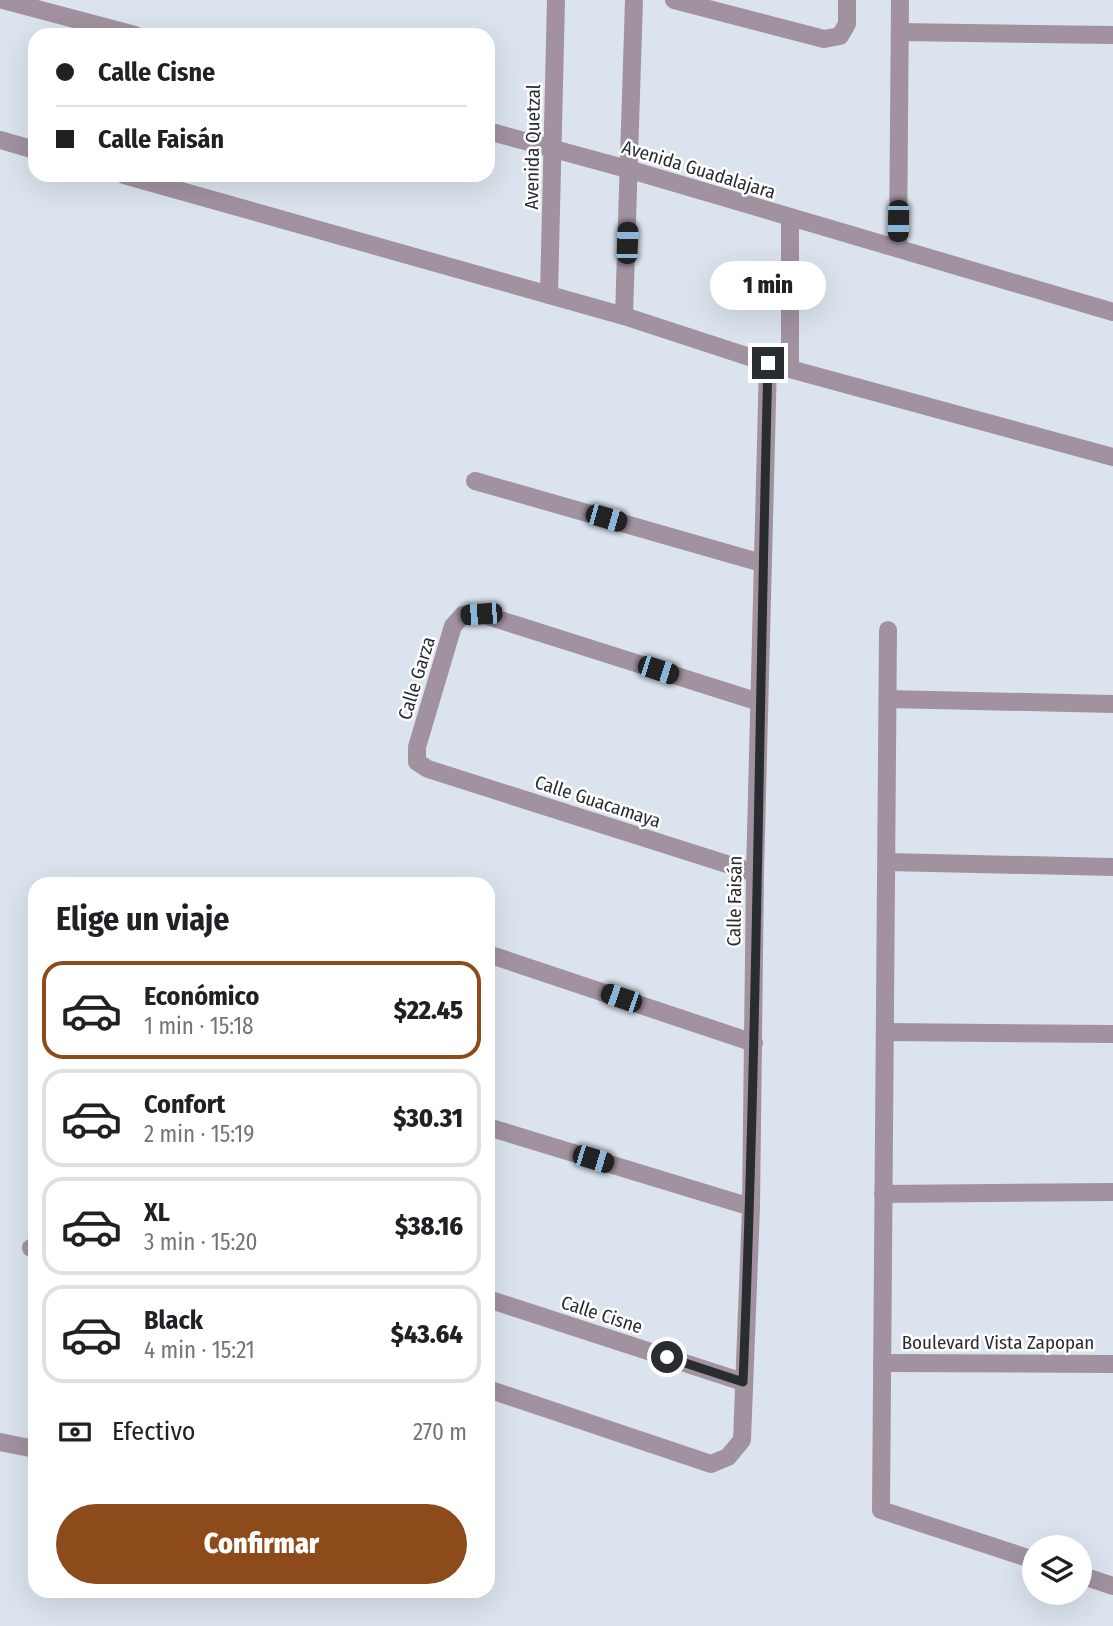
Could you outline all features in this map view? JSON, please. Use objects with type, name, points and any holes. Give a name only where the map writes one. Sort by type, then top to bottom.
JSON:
[{"type":"street","name":"Avenida Quetzal","points":[[549,295],[556,0]]},
{"type":"street","points":[[624,316],[631,170],[634,0]]},
{"type":"street","points":[[674,0],[824,39],[839,36],[846,24],[847,0]]},
{"type":"street","points":[[898,248],[901,0]]},
{"type":"street","points":[[6,1],[108,28]]},
{"type":"street","points":[[900,32],[1113,36]]},
{"type":"street","name":"Avenida Guadalajara","points":[[495,133],[631,170],[1113,313]]},
{"type":"street","points":[[0,140],[28,148]]},
{"type":"street","points":[[149,182],[624,316],[768,363],[1113,457]]},
{"type":"street","points":[[790,219],[790,369]]},
{"type":"street","name":"Calle Faisán","points":[[495,1392],[711,1464],[728,1457],[742,1440],[751,1207],[755,873],[768,363]]},
{"type":"street","points":[[475,481],[762,563]]},
{"type":"street","name":"Calle Garza","points":[[428,769],[417,762],[417,747],[453,626],[463,615],[481,614],[759,702]]},
{"type":"street","points":[[888,630],[881,1510],[1022,1556]]},
{"type":"street","points":[[888,699],[1113,704]]},
{"type":"street","name":"Calle Guacamaya","points":[[428,769],[755,873]]},
{"type":"street","points":[[887,862],[1113,867]]},
{"type":"street","points":[[495,956],[754,1043]]},
{"type":"street","points":[[885,1032],[1113,1034]]},
{"type":"street","points":[[495,1129],[751,1207]]},
{"type":"street","points":[[883,1194],[1113,1192]]},
{"type":"street","name":"Calle Cisne","points":[[495,1301],[743,1382]]},
{"type":"street","name":"Boulevard Vista Zapopan","points":[[882,1363],[1113,1364]]},
{"type":"street","points":[[0,1442],[28,1448]]},
{"type":"street","points":[[1092,1579],[1113,1586]]},
{"type":"route","points":[[667,1357],[743,1382],[751,1207],[755,873],[768,363]]}]
